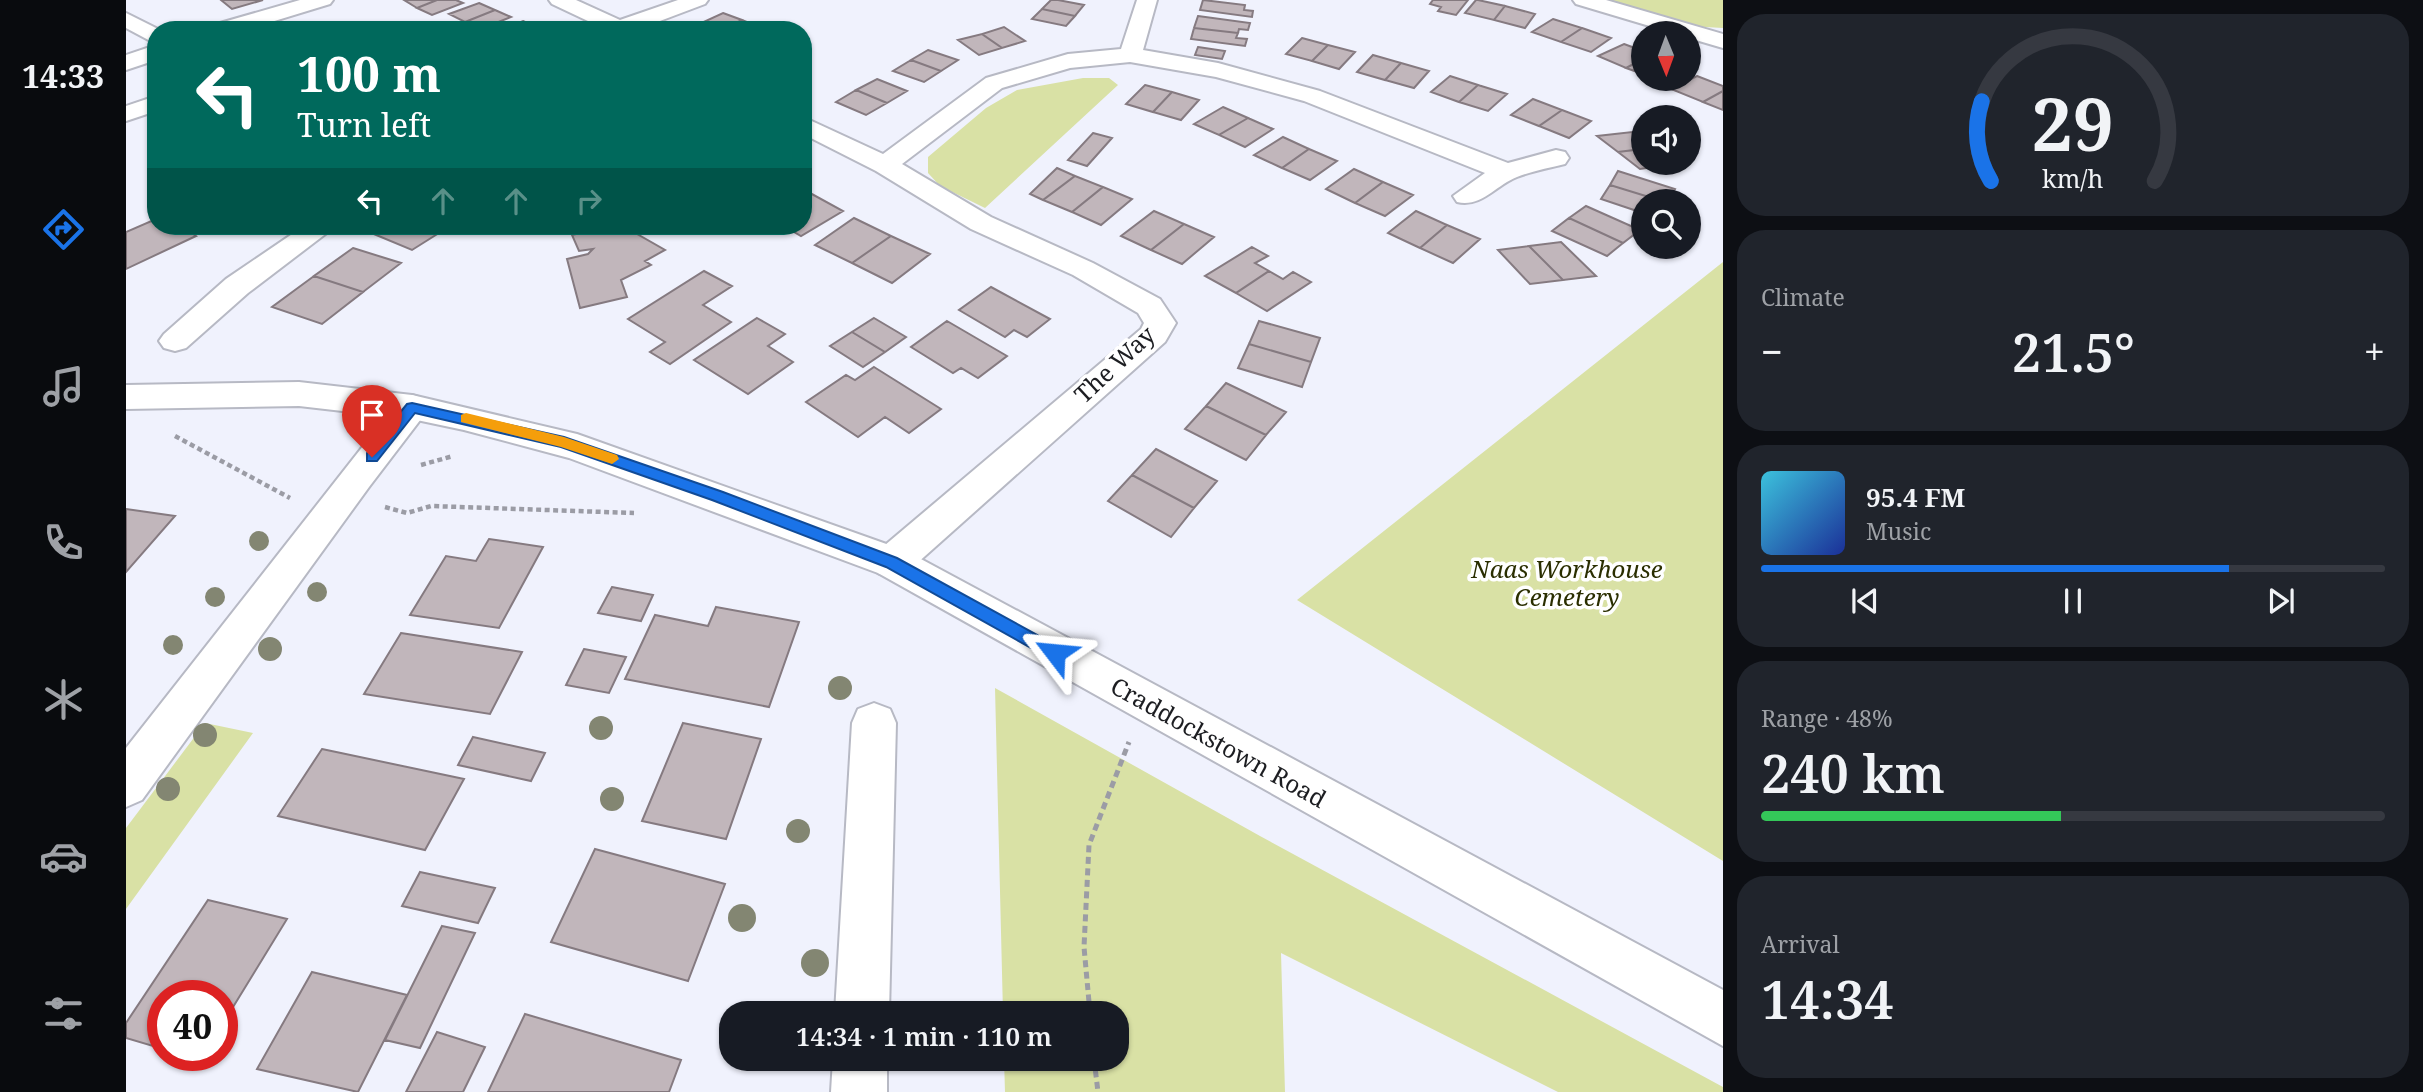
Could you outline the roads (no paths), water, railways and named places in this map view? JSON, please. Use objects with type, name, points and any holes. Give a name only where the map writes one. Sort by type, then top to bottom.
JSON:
[{"type":"street","points":[[252,21],[323,0]]},
{"type":"street","points":[[559,0],[605,21]]},
{"type":"street","points":[[643,21],[698,0]]},
{"type":"street","points":[[1130,55],[1147,0]]},
{"type":"street","points":[[1583,0],[1723,41]]},
{"type":"street","points":[[126,19],[147,32]]},
{"type":"street","points":[[126,63],[147,55]]},
{"type":"street","points":[[885,165],[994,83],[1068,61],[1130,55],[1218,70],[1312,96],[1506,172]]},
{"type":"street","points":[[126,114],[147,106]]},
{"type":"street","name":"The Way","points":[[812,128],[885,165],[981,223],[1083,269],[1149,306],[1160,323],[1154,335],[892,562]]},
{"type":"street","points":[[1467,196],[1506,172],[1556,158]]},
{"type":"street","points":[[174,341],[237,286],[309,235]]},
{"type":"street","name":"Craddockstown Road","points":[[126,397],[299,394],[412,408],[577,447],[892,562],[1723,1019]]},
{"type":"street","points":[[126,785],[356,477],[412,408]]},
{"type":"street","points":[[862,1001],[874,723]]},
{"type":"street","points":[[859,1092],[860,1071]]},
{"type":"park label","name":"Naas Workhouse Cemetery","points":[[1567,584]]}]
